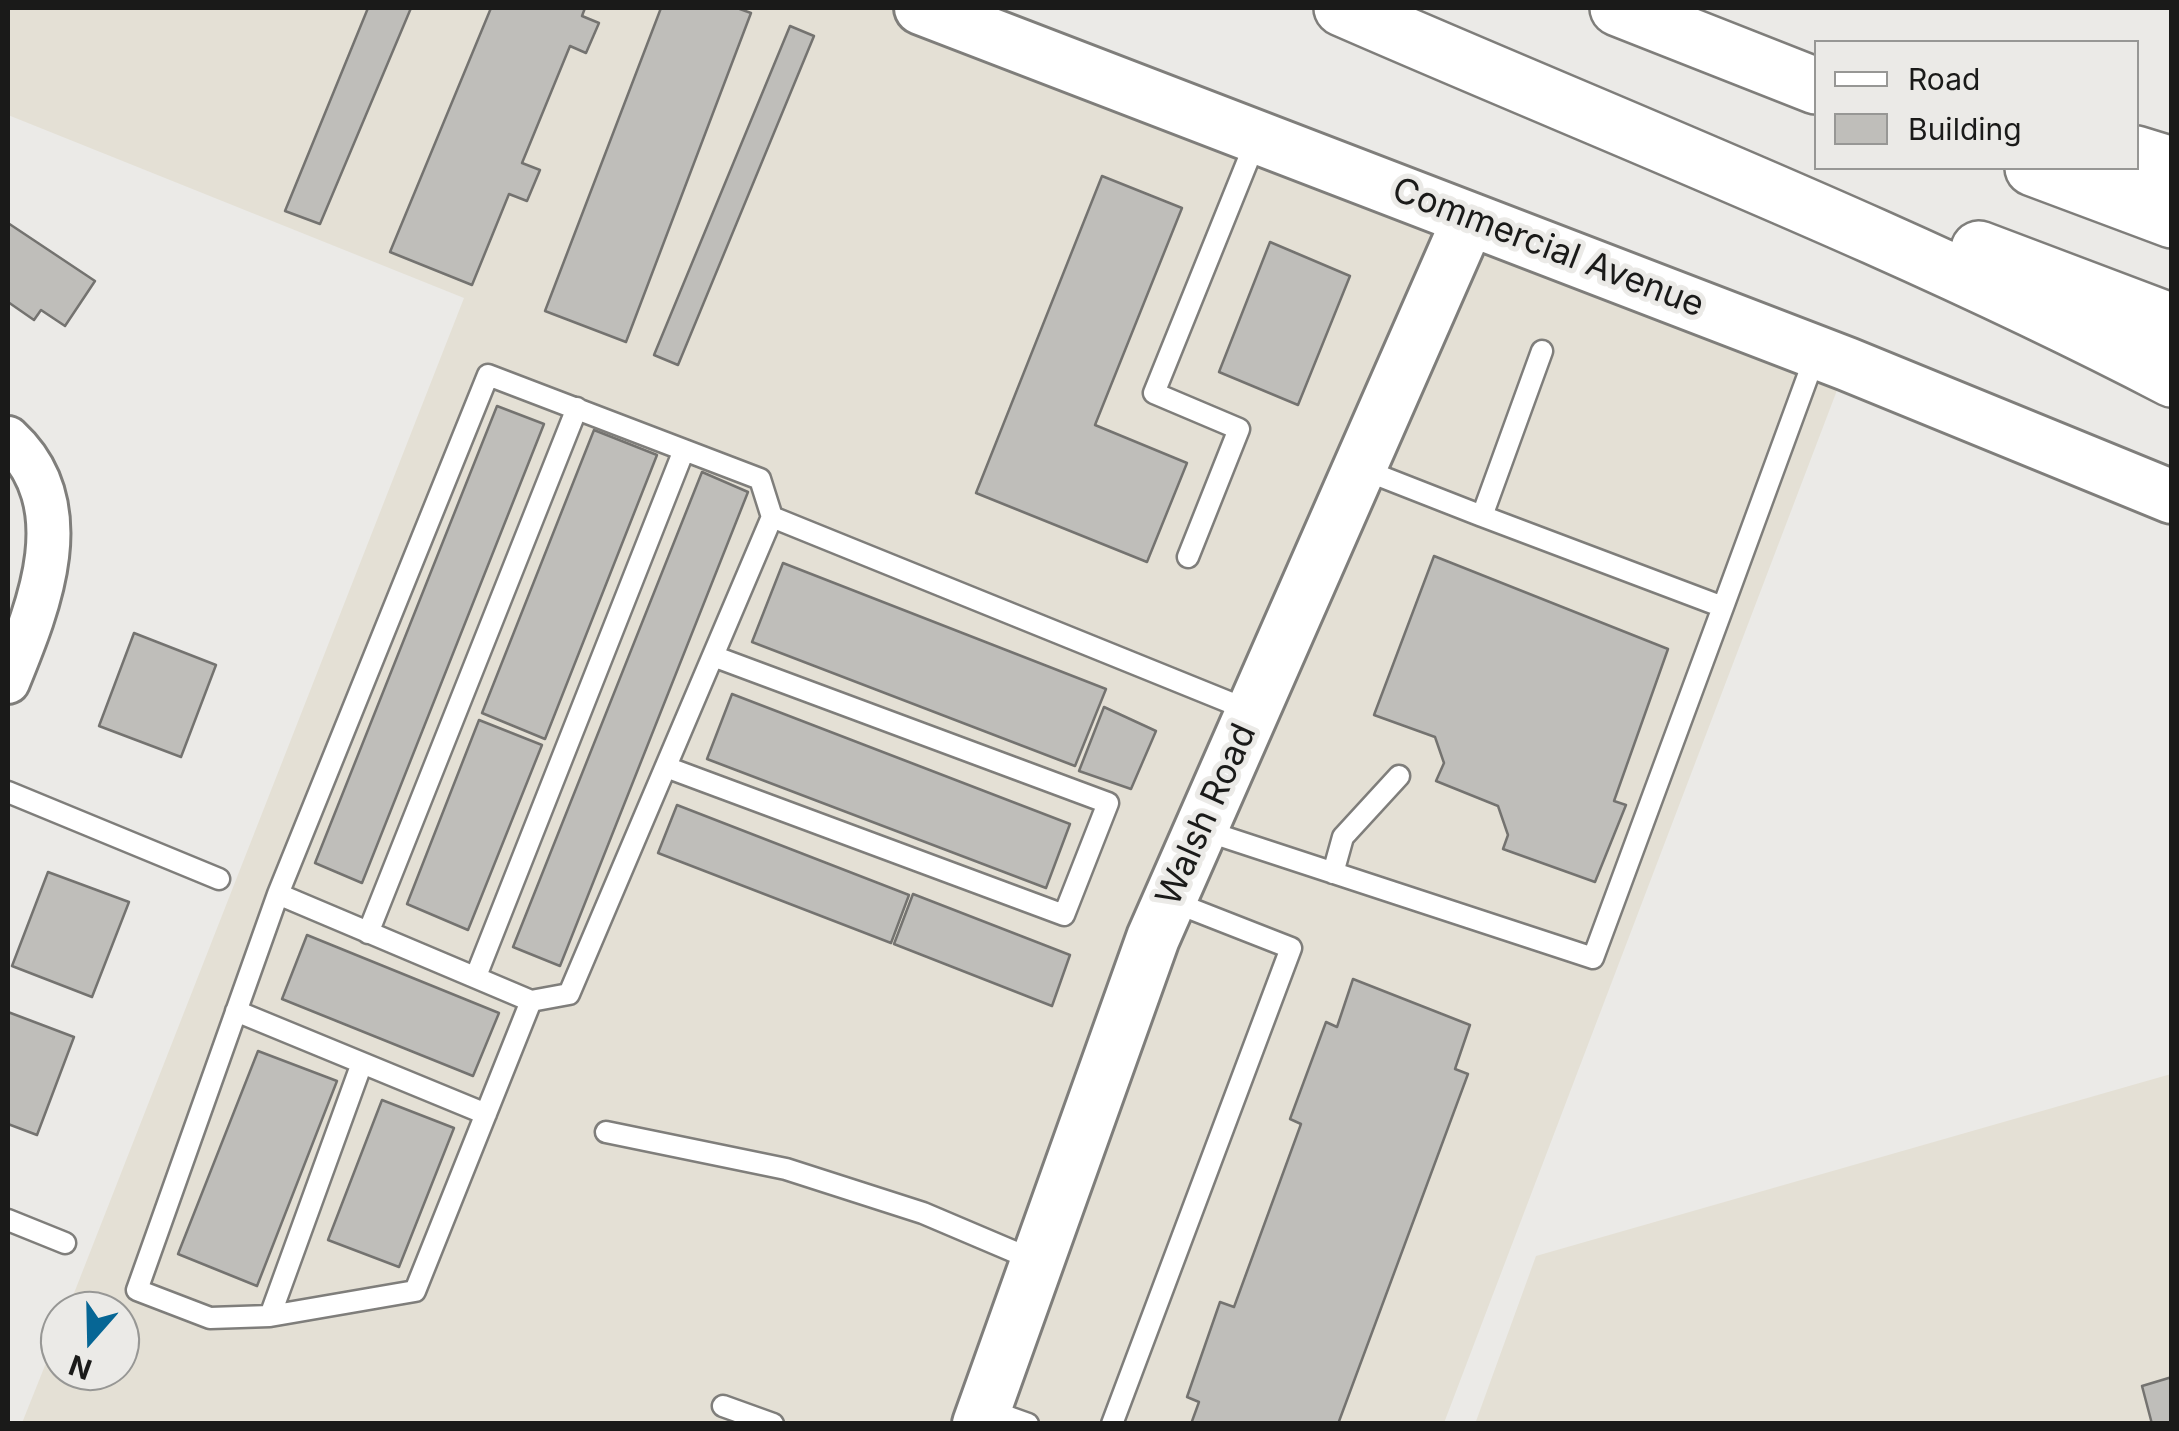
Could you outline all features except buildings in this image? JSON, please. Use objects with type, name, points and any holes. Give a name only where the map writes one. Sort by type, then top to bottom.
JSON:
[{"type":"highway","points":[[1344,8],[2172,322]]},
{"type":"highway","points":[[1344,8],[1914,257],[2085,334],[2172,379]]},
{"type":"highway","points":[[1618,8],[1814,85]]},
{"type":"highway","points":[[1694,8],[1814,48]]},
{"type":"highway","points":[[2139,155],[2172,164]]},
{"type":"highway","points":[[2038,170],[2172,220]]},
{"type":"street","name":"Commercial Avenue","points":[[921,8],[1817,352],[2172,497]]},
{"type":"street","name":"Walsh Road","points":[[997,1418],[1038,1261],[1169,900],[1469,219]]},
{"type":"street","points":[[8,438],[27,460],[36,480],[50,555],[34,619],[8,682]]},
{"type":"lane","points":[[1188,557],[1239,428],[1154,393],[1257,136]]},
{"type":"lane","points":[[1482,516],[1542,351]]},
{"type":"lane","points":[[1200,829],[1593,958],[1817,352]]},
{"type":"lane","points":[[278,894],[532,1002],[569,994],[772,517],[760,479],[488,375],[278,894],[136,1290],[210,1318],[270,1316],[415,1291],[532,1002]]},
{"type":"lane","points":[[368,933],[576,408]]},
{"type":"lane","points":[[476,976],[684,450]]},
{"type":"lane","points":[[1362,469],[1723,608]]},
{"type":"lane","points":[[772,517],[1253,712]]},
{"type":"lane","points":[[666,767],[1064,915],[1108,803],[713,656]]},
{"type":"lane","points":[[1332,873],[1343,837],[1399,776]]},
{"type":"lane","points":[[8,792],[219,879]]},
{"type":"lane","points":[[1112,1424],[1291,948],[1169,900]]},
{"type":"lane","points":[[236,1010],[486,1114]]},
{"type":"lane","points":[[270,1316],[362,1063]]},
{"type":"lane","points":[[606,1132],[786,1170],[923,1213],[1038,1261]]},
{"type":"lane","points":[[8,1220],[65,1243]]},
{"type":"lane","points":[[723,1406],[772,1424]]},
{"type":"shaded area","points":[[8,8],[921,8],[1847,364],[1444,1423],[22,1423],[40,1378],[40,1391],[140,1391],[140,1291],[75,1291],[464,298],[8,115]]},
{"type":"shaded area","points":[[2171,1074],[2171,1423],[1475,1424],[1536,1256]]}]
